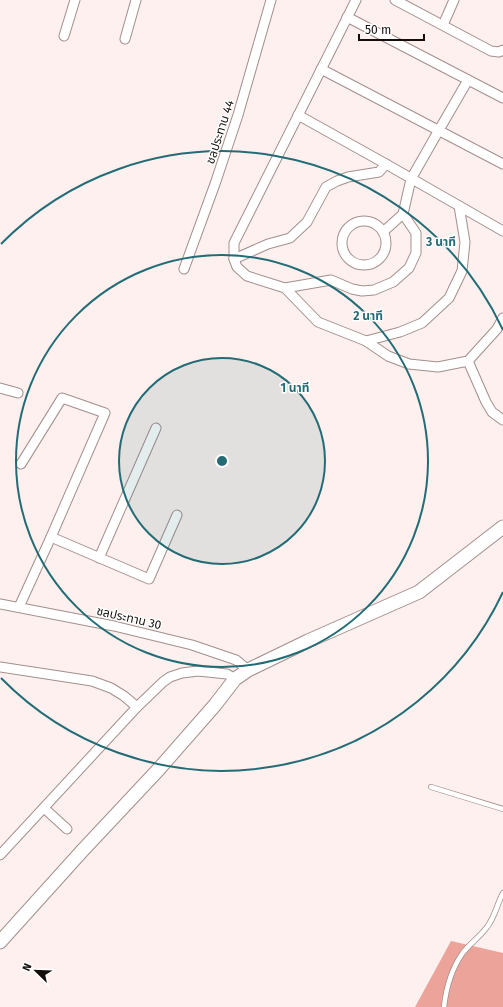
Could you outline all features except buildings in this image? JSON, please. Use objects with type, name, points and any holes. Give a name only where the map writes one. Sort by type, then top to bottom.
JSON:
[{"type":"street","points":[[64,36],[74,0]]},
{"type":"street","points":[[124,39],[136,0]]},
{"type":"street","name":"ชลประทาน 44","points":[[184,269],[238,115],[271,0]]},
{"type":"street","points":[[356,0],[234,243],[234,259],[237,267],[247,276],[285,288],[331,280],[352,289],[362,291],[374,290],[393,282],[409,268],[416,253],[416,233],[403,214]]},
{"type":"street","points":[[395,0],[491,51],[498,52],[503,50]]},
{"type":"street","points":[[443,25],[454,0]]},
{"type":"street","points":[[347,17],[503,98]]},
{"type":"street","points":[[321,69],[503,164]]},
{"type":"street","points":[[383,232],[403,214],[411,179],[468,80]]},
{"type":"street","points":[[298,115],[503,231]]},
{"type":"street","points":[[234,259],[268,244],[290,238],[307,222],[326,187],[348,177],[379,172],[386,164]]},
{"type":"street","points":[[366,341],[400,332],[422,323],[449,298],[462,271],[465,242],[459,206]]},
{"type":"street","points":[[361,221],[368,221],[378,226],[383,232],[386,240],[386,247],[383,255],[376,261],[369,265],[355,264],[345,255],[342,248],[342,240],[344,233],[349,227],[361,221]]},
{"type":"street","points":[[285,288],[318,322],[366,341],[388,356],[409,364],[438,367],[468,362],[497,329],[503,318]]},
{"type":"street","points":[[468,362],[492,412],[503,420]]},
{"type":"street","points":[[0,388],[18,393]]},
{"type":"street","points":[[19,607],[105,413],[62,398],[21,464]]},
{"type":"street","points":[[100,558],[156,428]]},
{"type":"street","points":[[51,537],[149,579],[177,515]]},
{"type":"street","points":[[0,942],[158,770],[215,705],[235,679],[248,670],[308,641],[419,592],[503,527]]},
{"type":"street","name":"ชลประทาน 30","points":[[0,604],[114,626],[192,644],[236,660],[248,670]]},
{"type":"street","points":[[0,667],[92,681],[111,688],[124,696],[137,707]]},
{"type":"street","points":[[0,855],[137,707],[163,682],[170,677],[182,673],[198,672],[227,674],[235,679]]},
{"type":"street","points":[[44,808],[67,828]]},
{"type":"lane","points":[[431,787],[503,809]]},
{"type":"lane","points":[[444,1007],[445,994],[450,976],[462,954],[492,920],[503,893]]},
{"type":"shaded area","points":[[451,941],[503,953],[503,1007],[415,1007]]}]
